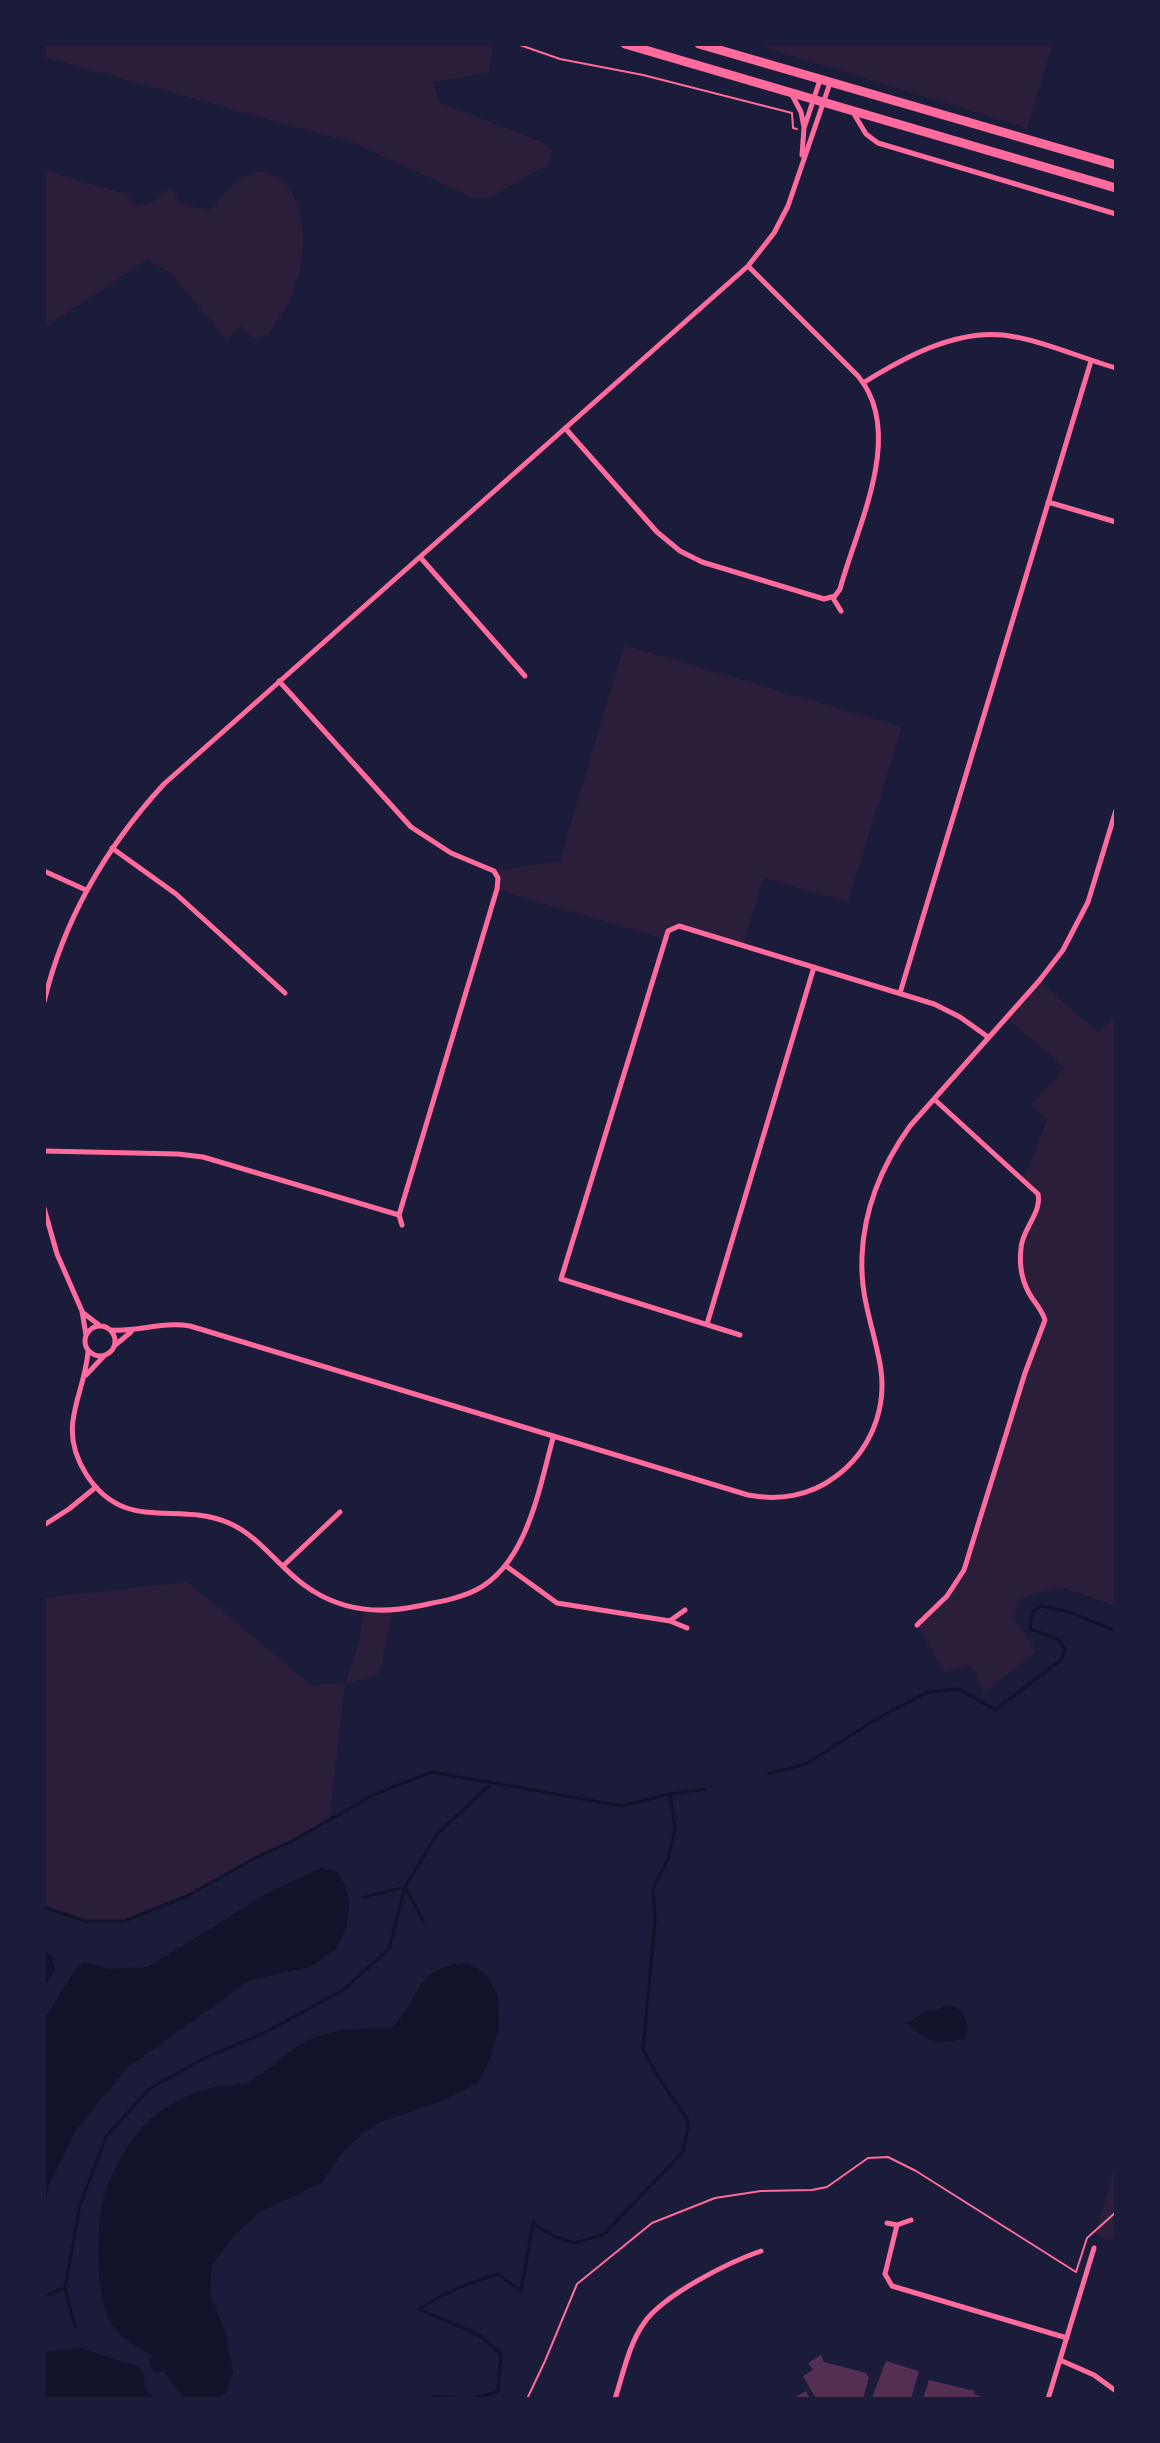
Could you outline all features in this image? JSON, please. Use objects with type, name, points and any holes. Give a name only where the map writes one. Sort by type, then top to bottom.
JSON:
[{"type":"highway","points":[[625,44],[1116,188]]},
{"type":"highway","points":[[699,44],[1116,165]]},
{"type":"highway","points":[[1038,165],[1044,144]]},
{"type":"street","points":[[801,129],[819,102],[825,81]]},
{"type":"street","points":[[44,1002],[59,951],[86,890],[112,848],[164,784],[748,266],[768,242],[784,215],[825,81]]},
{"type":"street","points":[[791,93],[801,112],[802,160]]},
{"type":"street","points":[[854,112],[866,134],[878,143],[1116,214]]},
{"type":"street","points":[[565,428],[657,532],[680,551],[702,562],[827,600],[833,598],[840,589],[879,449],[878,420],[863,383],[748,266]]},
{"type":"street","points":[[863,383],[922,351],[983,335],[1014,337],[1116,368]]},
{"type":"street","points":[[900,993],[1091,361]]},
{"type":"street","points":[[1048,502],[1116,522]]},
{"type":"street","points":[[420,556],[525,676]]},
{"type":"street","points":[[833,598],[841,611]]},
{"type":"street","points":[[279,681],[411,827],[451,853],[492,870],[498,879],[399,1215],[402,1225]]},
{"type":"street","points":[[82,1311],[111,1330],[190,1326],[726,1490],[758,1497],[786,1497],[830,1481],[845,1469],[870,1439],[882,1395],[881,1364],[866,1314],[862,1286],[866,1221],[874,1191],[892,1153],[934,1099],[1039,981],[1072,935],[1088,902],[1116,810]]},
{"type":"street","points":[[112,848],[176,894],[285,993]]},
{"type":"street","points":[[44,871],[86,890]]},
{"type":"street","points":[[740,1335],[561,1279],[665,936],[672,928],[683,927],[900,993],[947,1010],[988,1037]]},
{"type":"street","points":[[707,1324],[814,967]]},
{"type":"street","points":[[917,1625],[947,1596],[964,1570],[1025,1373],[1045,1320],[1027,1290],[1021,1267],[1021,1243],[1038,1207],[1038,1194],[934,1099]]},
{"type":"street","points":[[44,1151],[203,1157],[399,1215]]},
{"type":"street","points":[[44,1208],[57,1254],[82,1311],[86,1335],[84,1343],[88,1352],[86,1375],[73,1410],[73,1440],[84,1470],[96,1487],[134,1511],[155,1515],[194,1514],[225,1521],[248,1533],[305,1586],[328,1599],[357,1608],[383,1611],[468,1594],[489,1583],[506,1566],[526,1529],[553,1438]]},
{"type":"street","points":[[86,1335],[99,1325]]},
{"type":"street","points":[[111,1330],[115,1336],[114,1346]]},
{"type":"street","points":[[86,1375],[132,1331]]},
{"type":"street","points":[[88,1352],[95,1356],[104,1355]]},
{"type":"street","points":[[44,1525],[96,1487]]},
{"type":"street","points":[[283,1566],[340,1512]]},
{"type":"street","points":[[506,1566],[557,1603],[670,1621],[687,1628]]},
{"type":"street","points":[[670,1621],[685,1610]]},
{"type":"street","points":[[887,2223],[897,2225],[911,2220]]},
{"type":"street","points":[[897,2225],[885,2274],[892,2286],[1067,2338]]},
{"type":"street","points":[[1048,2399],[1094,2248]]},
{"type":"street","points":[[615,2399],[644,2322],[662,2304],[732,2260],[761,2251]]},
{"type":"street","points":[[1060,2360],[1094,2375],[1116,2391]]},
{"type":"path","points":[[517,44],[560,59],[643,75],[792,113],[793,128],[801,129]]},
{"type":"path","points":[[527,2399],[577,2284],[652,2223],[715,2198],[761,2191],[827,2187],[868,2158],[888,2157],[929,2179],[1076,2272],[1087,2238],[1116,2212]]},
{"type":"shaded area","points":[[44,44],[493,44],[489,73],[433,82],[439,102],[544,143],[554,151],[548,165],[491,197],[471,197],[354,143],[44,57]]},
{"type":"shaded area","points":[[753,44],[1053,44],[1027,128]]},
{"type":"shaded area","points":[[44,170],[129,195],[131,203],[137,206],[154,201],[171,187],[180,203],[209,211],[244,177],[261,172],[279,178],[288,186],[299,211],[302,256],[291,295],[268,335],[253,339],[241,326],[227,340],[170,273],[147,260],[44,328]]},
{"type":"shaded area","points":[[624,645],[902,727],[848,902],[764,878],[743,945],[675,926],[665,939],[497,890],[494,871],[560,861]]},
{"type":"shaded area","points":[[1039,981],[1098,1032],[1116,1015],[1116,1606],[1061,1587],[1018,1599],[1014,1619],[1037,1651],[984,1693],[971,1665],[944,1672],[917,1625],[959,1580],[1025,1373],[1045,1324],[1027,1290],[1020,1250],[1039,1198],[1021,1177],[1029,1168],[1047,1119],[1031,1105],[1065,1068],[1006,1018]]},
{"type":"shaded area","points":[[188,1582],[311,1685],[345,1683],[358,1646],[365,1610],[393,1610],[379,1675],[345,1684],[329,1821],[187,1896],[124,1921],[86,1921],[44,1907],[44,1598]]},
{"type":"shaded area","points":[[321,1868],[337,1872],[345,1885],[349,1901],[347,1927],[336,1949],[310,1967],[250,1980],[127,2068],[76,2130],[48,2187],[44,2217],[44,2020],[77,1967],[84,1962],[108,1969],[148,1967],[268,1893]]},
{"type":"shaded area","points":[[44,1951],[52,1956],[55,1970],[44,1987]]},
{"type":"shaded area","points":[[469,1963],[487,1976],[498,1997],[499,2029],[490,2059],[478,2082],[444,2100],[380,2122],[344,2151],[321,2183],[258,2213],[234,2236],[212,2265],[210,2294],[225,2331],[233,2373],[227,2391],[218,2399],[185,2399],[163,2371],[154,2372],[149,2363],[152,2356],[117,2331],[104,2304],[98,2249],[103,2201],[110,2180],[129,2145],[144,2125],[172,2104],[203,2090],[249,2081],[315,2037],[352,2029],[391,2029],[429,1976],[451,1965]]},
{"type":"shaded area","points":[[946,2005],[957,2007],[963,2015],[967,2025],[966,2039],[934,2041],[907,2023],[928,2010],[939,2010]]},
{"type":"shaded area","points":[[1116,2162],[1116,2235],[1110,2241],[1095,2235]]},
{"type":"shaded area","points":[[81,2348],[140,2367],[145,2378],[143,2385],[154,2399],[44,2399],[44,2352]]},
{"type":"building","points":[[821,2355],[824,2362],[866,2373],[869,2378],[863,2399],[816,2399],[803,2376],[813,2370],[808,2363]]},
{"type":"building","points":[[886,2361],[919,2371],[911,2399],[874,2399]]},
{"type":"building","points":[[929,2380],[975,2391],[974,2394],[987,2399],[923,2399]]},
{"type":"building","points":[[806,2391],[810,2399],[792,2399]]},
{"type":"waterway","points":[[768,1774],[806,1764],[878,1718],[928,1692],[959,1689],[995,1710],[1062,1659],[1065,1649],[1058,1639],[1030,1629],[1032,1613],[1040,1606],[1066,1611],[1116,1631]]},
{"type":"waterway","points":[[44,1907],[86,1921],[124,1921],[187,1896],[373,1795],[432,1772],[622,1806],[670,1794]]},
{"type":"waterway","points":[[75,2327],[65,2288],[80,2205],[106,2137],[149,2089],[203,2059],[266,2032],[343,1990],[389,1949],[405,1887],[437,1834],[492,1783]]},
{"type":"waterway","points":[[431,2399],[434,2396],[469,2399],[498,2392],[501,2354],[479,2335],[419,2309],[457,2288],[498,2274],[521,2291],[533,2223],[553,2236],[574,2243],[603,2235],[683,2152],[689,2122],[643,2050],[655,1921],[653,1888],[668,1860],[675,1828],[670,1794],[706,1789]]},
{"type":"waterway","points":[[364,1897],[405,1887],[424,1922]]},
{"type":"waterway","points":[[44,2296],[65,2288]]}]
